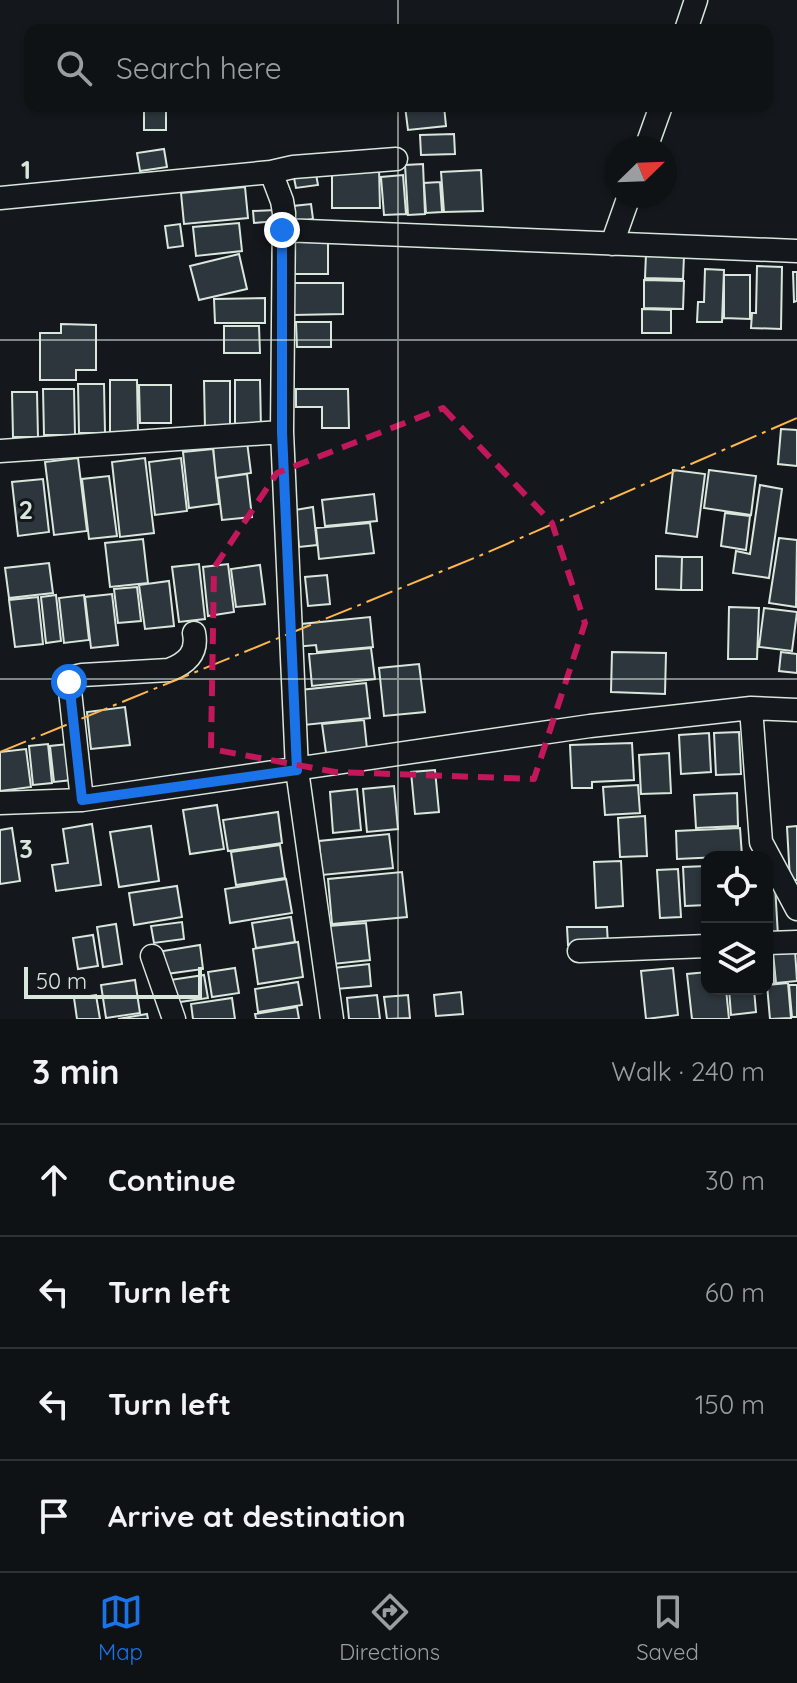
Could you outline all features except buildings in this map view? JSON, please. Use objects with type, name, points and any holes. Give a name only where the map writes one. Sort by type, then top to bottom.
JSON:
[{"type":"street","points":[[688,24],[696,0]]},
{"type":"street","points":[[650,136],[659,112]]},
{"type":"street","points":[[0,198],[396,159]]},
{"type":"street","points":[[271,172],[282,201],[282,432],[297,770],[332,1019]]},
{"type":"street","points":[[612,244],[625,208]]},
{"type":"street","points":[[282,230],[797,251]]},
{"type":"street","points":[[0,451],[282,432]]},
{"type":"street","points":[[82,800],[69,682],[73,677],[82,675],[169,670],[191,657],[196,644],[194,633]]},
{"type":"street","points":[[751,708],[761,842],[797,909]]},
{"type":"street","points":[[0,803],[82,800],[590,726],[751,708],[797,710]]},
{"type":"street","points":[[773,943],[797,942]]},
{"type":"street","points":[[579,951],[701,946]]},
{"type":"street","points":[[152,956],[174,1019]]},
{"type":"highlighted area","points":[[443,408],[552,523],[585,623],[534,779],[335,772],[211,749],[214,568],[277,473]]},
{"type":"power","points":[[0,752],[479,556],[797,418]]},
{"type":"route","points":[[69,682],[82,800],[297,770],[282,432],[282,230]]}]
